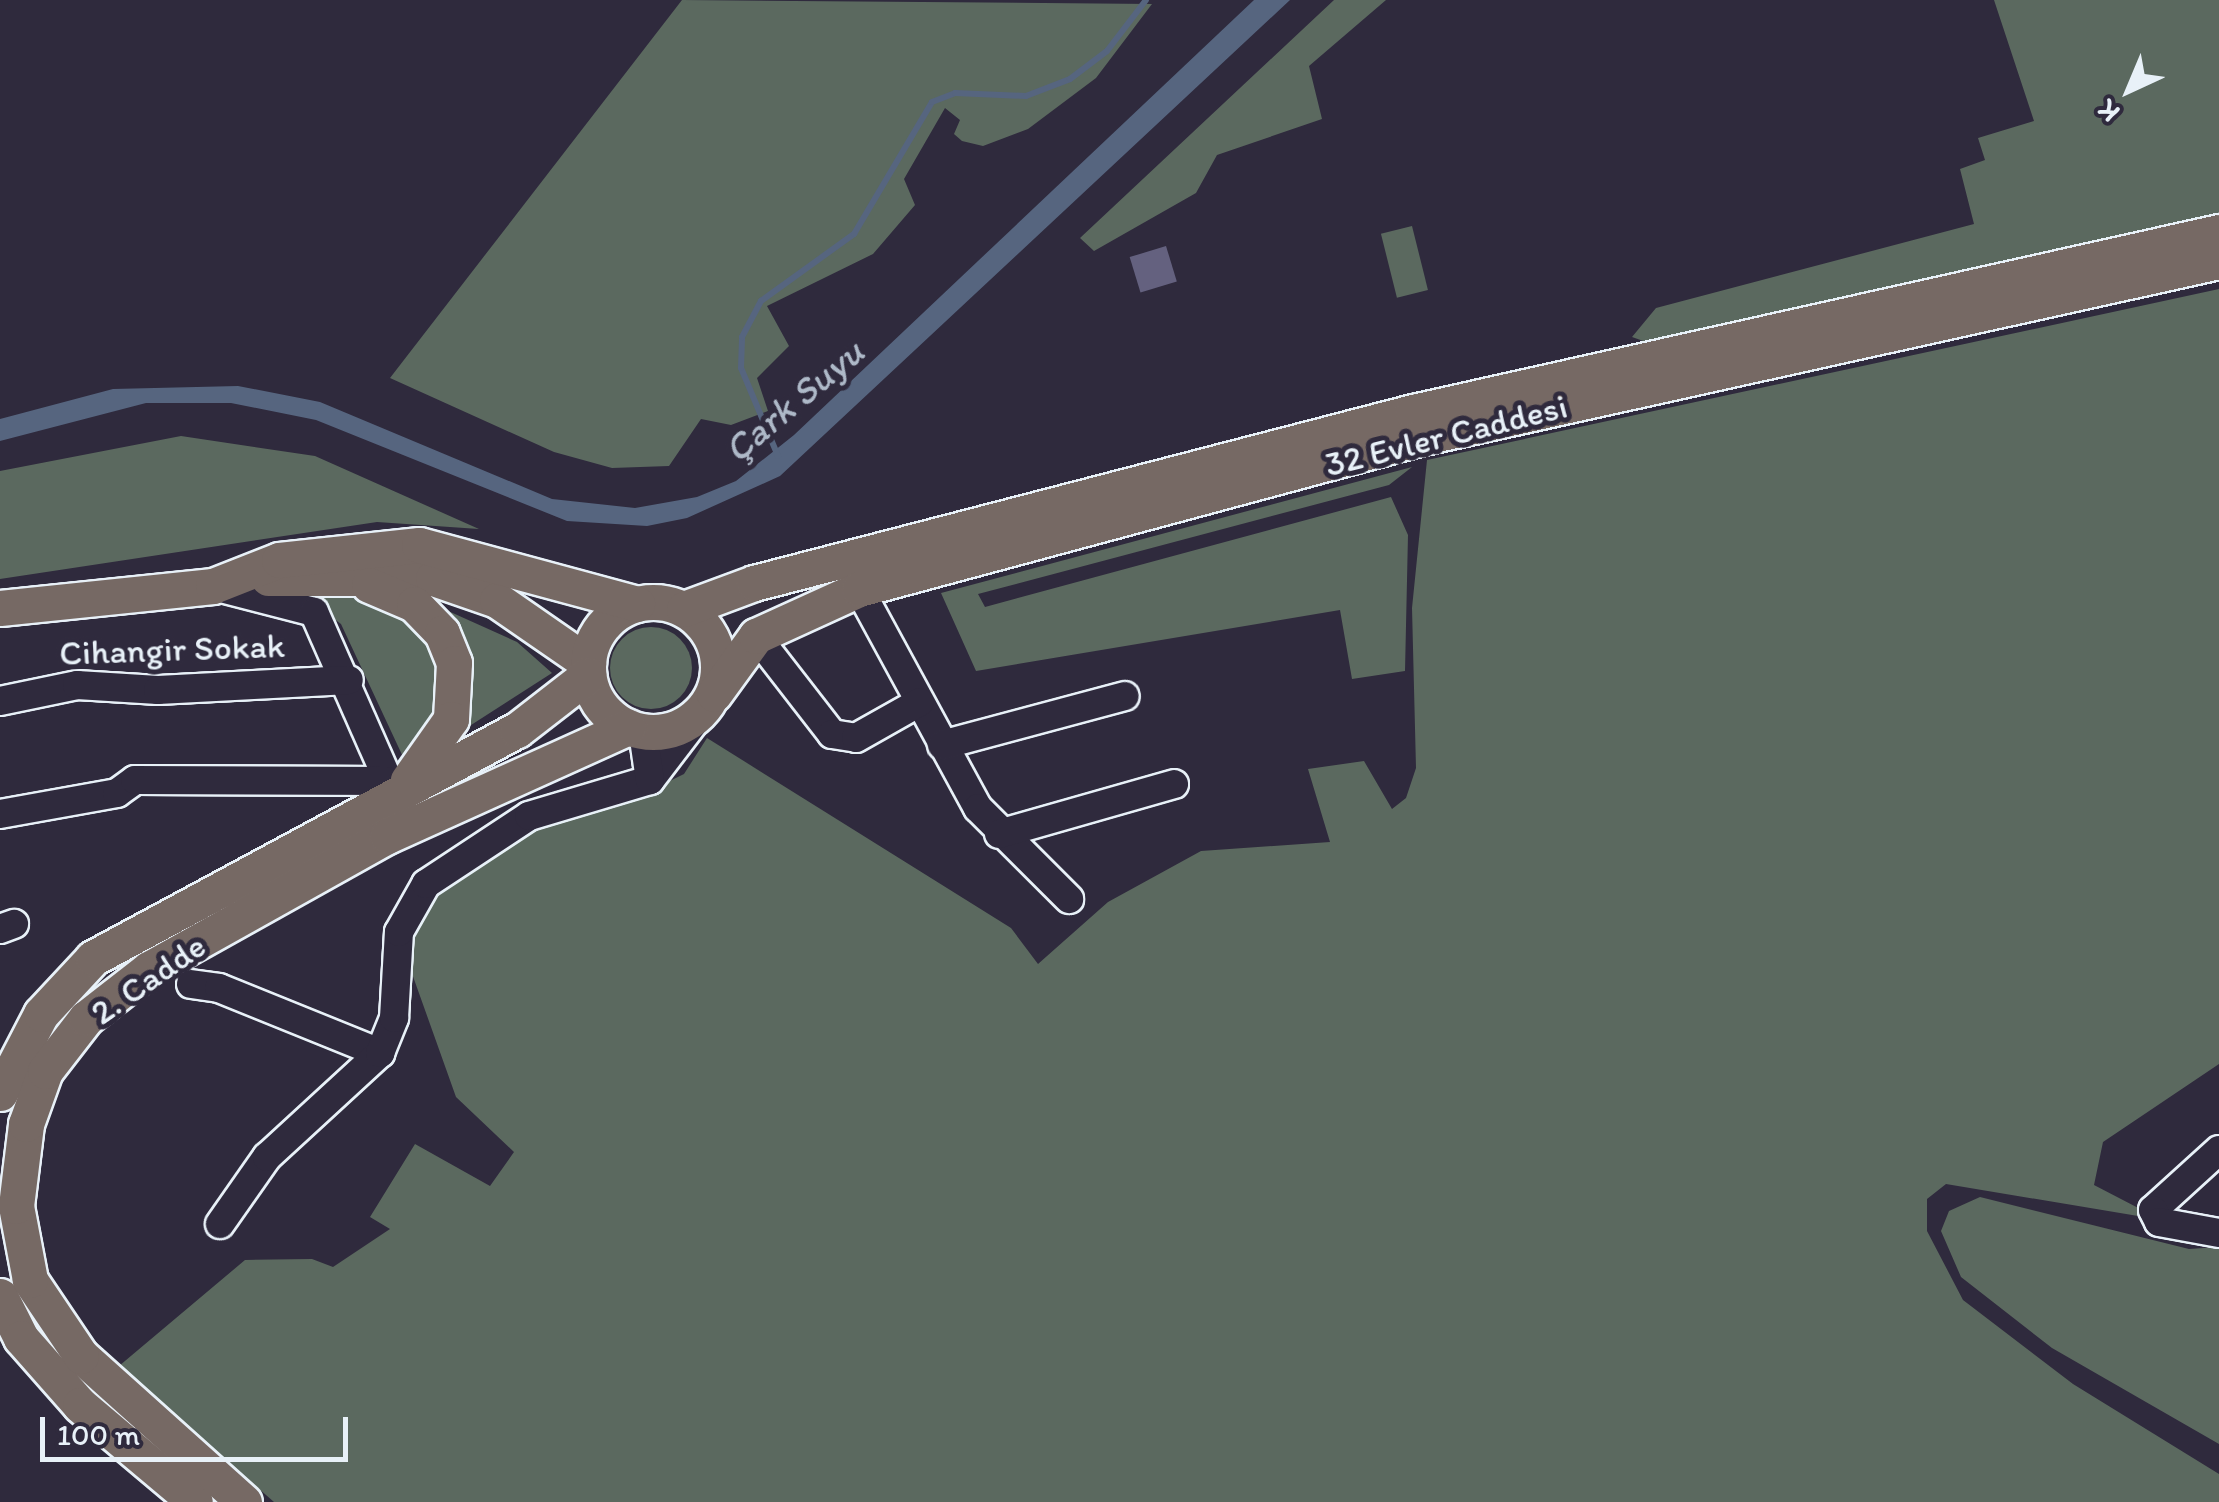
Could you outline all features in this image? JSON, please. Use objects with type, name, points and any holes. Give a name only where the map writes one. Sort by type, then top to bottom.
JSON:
[{"type":"main road","name":"32 Evler Caddesi","points":[[684,609],[754,582],[1413,412],[2219,232]]},
{"type":"main road","name":"32 Evler Caddesi","points":[[708,703],[756,636],[859,589],[1420,438],[2219,261]]},
{"type":"main road","points":[[225,582],[279,560],[419,545],[637,604],[684,609],[718,655],[708,703],[674,728],[635,729],[595,697],[588,669],[602,625],[637,604]]},
{"type":"main road","points":[[344,578],[414,604],[442,633],[454,662],[451,719],[394,787]]},
{"type":"main road","points":[[0,608],[225,582],[433,578],[497,600],[588,669]]},
{"type":"main road","name":"2. Cadde","points":[[0,1093],[41,1014],[93,958],[394,787],[517,730],[588,669]]},
{"type":"main road","name":"2. Cadde","points":[[244,1502],[81,1356],[30,1280],[16,1206],[26,1124],[46,1071],[86,1018],[150,968],[387,836],[635,729]]},
{"type":"main road","points":[[0,1296],[21,1338],[80,1405],[195,1502]]},
{"type":"street","points":[[0,814],[117,793],[135,780],[394,787],[349,680],[314,612],[225,582]]},
{"type":"street","points":[[859,589],[942,745],[999,834],[1069,899]]},
{"type":"street","points":[[756,636],[832,734],[856,738],[920,702]]},
{"type":"street","name":"Cihangir Sokak","points":[[0,701],[77,684],[158,690],[349,680]]},
{"type":"street","points":[[942,745],[1125,696]]},
{"type":"street","points":[[220,1224],[267,1156],[380,1053],[394,1018],[399,932],[426,884],[529,816],[650,780],[708,703]]},
{"type":"street","points":[[635,729],[650,780]]},
{"type":"street","points":[[999,834],[1174,784]]},
{"type":"street","points":[[191,984],[219,988],[380,1053]]},
{"type":"street","points":[[2219,1150],[2153,1210],[2159,1222],[2219,1233]]},
{"type":"green space","points":[[682,0],[1152,4],[1096,78],[1028,129],[983,146],[962,141],[954,134],[960,120],[945,108],[904,179],[915,205],[873,254],[767,306],[789,346],[757,378],[768,411],[731,425],[701,419],[669,466],[612,468],[554,452],[390,378]]},
{"type":"green space","points":[[1334,0],[1386,0],[1309,66],[1322,119],[1217,155],[1196,193],[1094,251],[1080,238]]},
{"type":"green space","points":[[1994,0],[2219,0],[2219,219],[1649,343],[1632,337],[1656,308],[1974,224],[1960,169],[1985,160],[1978,138],[2034,121]]},
{"type":"green space","points":[[1412,226],[1428,290],[1397,298],[1381,234]]},
{"type":"green space","points":[[2219,289],[2219,1064],[2103,1142],[2094,1185],[2146,1212],[2138,1216],[1946,1184],[1927,1199],[1927,1231],[1963,1300],[2073,1384],[2219,1474],[2219,1502],[274,1502],[119,1366],[245,1260],[312,1259],[333,1267],[390,1229],[370,1217],[415,1144],[490,1186],[514,1152],[456,1097],[410,968],[416,929],[452,871],[549,821],[635,798],[684,774],[707,738],[1011,928],[1038,964],[1108,902],[1201,851],[1330,842],[1308,769],[1364,761],[1392,809],[1406,798],[1416,768],[1412,608],[1427,460]]},
{"type":"green space","points":[[181,436],[315,456],[479,529],[377,522],[0,579],[0,471]]},
{"type":"green space","points":[[1412,467],[1389,485],[978,594],[985,607],[1391,497],[1408,535],[1405,671],[1352,679],[1340,610],[976,671],[941,593]]},
{"type":"green space","points":[[371,597],[427,631],[447,694],[404,759],[341,624],[306,598]]},
{"type":"green space","points":[[446,610],[517,642],[552,673],[468,727],[473,672]]},
{"type":"green space","points":[[651,627],[667,630],[680,639],[689,652],[689,684],[680,697],[667,706],[651,709],[635,706],[622,697],[613,684],[610,668],[613,652],[622,639],[635,630]]},
{"type":"green space","points":[[1980,1197],[2189,1249],[2219,1247],[2219,1444],[2052,1348],[1961,1277],[1941,1231],[1949,1211]]},
{"type":"water","points":[[1254,0],[1290,0],[780,476],[687,518],[647,526],[567,521],[316,420],[231,403],[146,403],[0,441],[0,419],[113,389],[238,386],[320,402],[552,499],[635,508],[697,497],[736,481],[794,435]]},
{"type":"building","points":[[1166,246],[1177,281],[1140,292],[1130,257]]},
{"type":"waterway","name":"Çark Suyu","points":[[778,456],[741,368],[742,337],[761,301],[854,234],[932,102],[955,93],[1026,96],[1070,79],[1107,51],[1146,0]]}]
